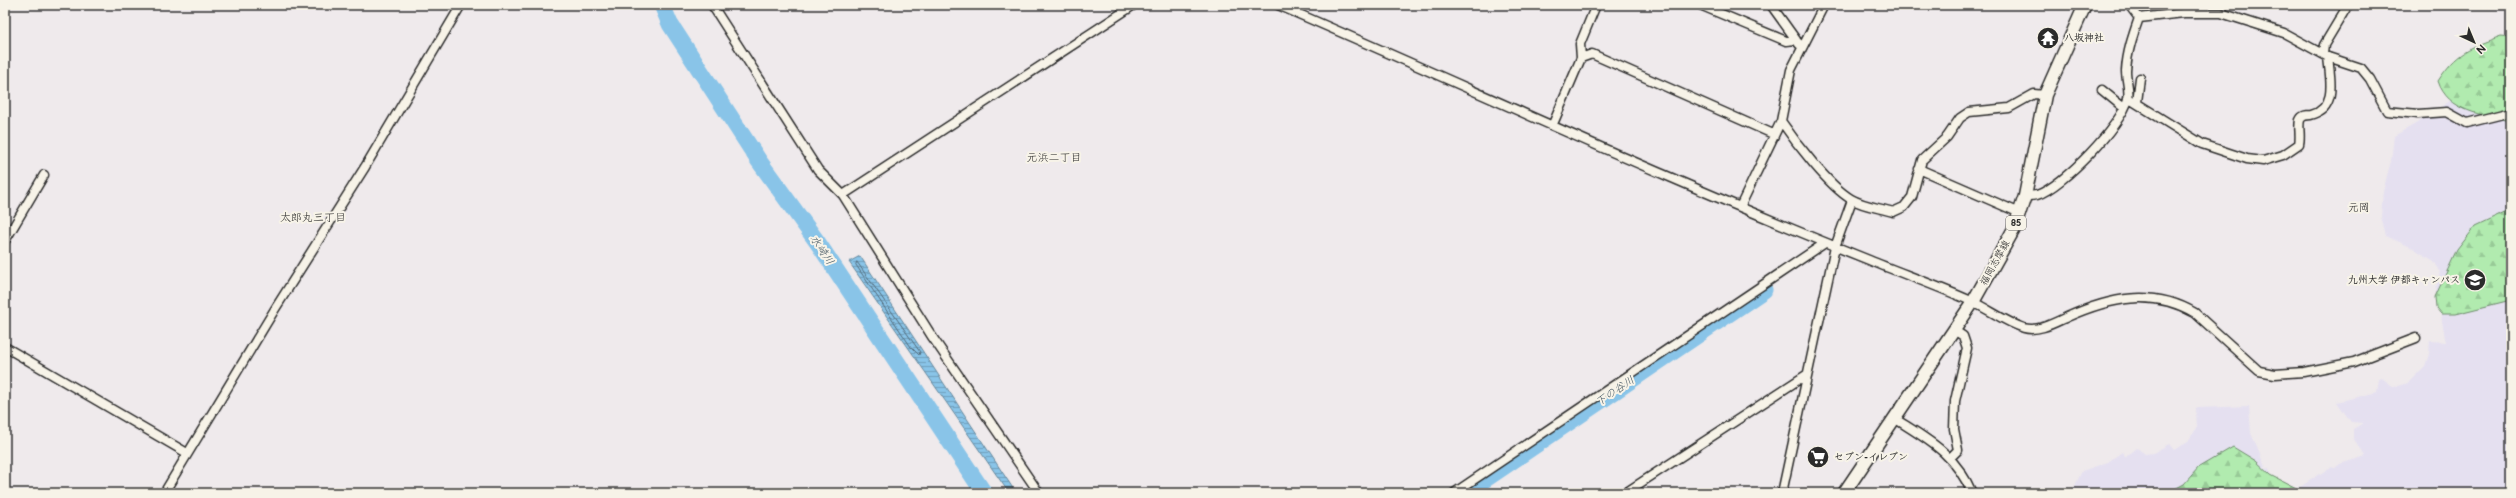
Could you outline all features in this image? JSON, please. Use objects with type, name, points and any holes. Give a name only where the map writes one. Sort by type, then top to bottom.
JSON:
[{"type":"main road","name":"福岡志摩線","points":[[1844,493],[1973,302],[2000,256],[2020,213],[2045,95],[2085,5]]},
{"type":"street","points":[[164,493],[187,453],[365,167],[460,5]]},
{"type":"street","points":[[712,5],[818,170],[843,195],[933,338],[1039,493]]},
{"type":"street","points":[[843,195],[1134,5]]},
{"type":"street","points":[[1278,5],[1740,207],[1825,243],[1973,302],[2005,321],[2028,329],[2042,328],[2084,310],[2112,302],[2140,297],[2160,299],[2185,308],[2196,314],[2259,371],[2275,374],[2304,372],[2354,362],[2416,338]]},
{"type":"street","points":[[1553,124],[1581,58],[1580,44],[1596,5]]},
{"type":"street","points":[[1700,5],[1786,41],[1796,40]]},
{"type":"street","points":[[1771,5],[1802,49]]},
{"type":"street","points":[[1740,207],[1773,134],[1781,121],[1791,70],[1824,5]]},
{"type":"street","points":[[2129,5],[2139,18]]},
{"type":"street","points":[[2128,98],[2137,102],[2202,144],[2263,161],[2283,155],[2299,144],[2300,120],[2303,116],[2319,112],[2326,107],[2330,100],[2331,86],[2324,45],[2348,5]]},
{"type":"street","points":[[2139,18],[2185,9],[2221,13],[2284,33],[2326,56],[2360,68],[2370,79],[2387,111],[2418,114],[2447,112],[2467,123],[2511,112]]},
{"type":"street","points":[[2024,196],[2037,195],[2080,163],[2110,133],[2128,98],[2126,72],[2129,45],[2139,18]]},
{"type":"street","points":[[1581,58],[1592,54],[1773,134]]},
{"type":"street","points":[[2137,102],[2140,78]]},
{"type":"street","points":[[2102,90],[2124,108]]},
{"type":"street","points":[[1781,121],[1794,140],[1840,191],[1852,200],[1893,212],[1904,207],[1912,197],[1922,160],[1947,137],[1960,118],[1969,112],[2009,108],[2034,94],[2045,95]]},
{"type":"street","points":[[1919,169],[2020,213]]},
{"type":"street","points":[[5,241],[44,175]]},
{"type":"street","points":[[1782,493],[1806,375],[1835,247],[1852,200]]},
{"type":"street","points":[[1454,493],[1825,243]]},
{"type":"street","points":[[1951,457],[1958,450],[1954,429],[1955,401],[1967,348],[1963,336],[1954,330]]},
{"type":"street","points":[[5,347],[187,453]]},
{"type":"street","points":[[1625,493],[1806,375]]},
{"type":"street","points":[[1894,418],[1951,457],[1960,469],[1972,493]]},
{"type":"shaded area","name":"九州大学 伊都キャンパス","points":[[2511,85],[2511,493],[2277,493],[2300,487],[2331,467],[2335,468],[2340,464],[2366,456],[2353,438],[2353,429],[2363,423],[2351,422],[2337,402],[2377,392],[2379,379],[2382,378],[2394,387],[2408,383],[2425,366],[2429,354],[2430,341],[2446,342],[2436,290],[2440,271],[2434,261],[2413,248],[2386,236],[2381,217],[2383,191],[2391,161],[2394,136],[2419,122],[2460,94]]},
{"type":"shaded area","points":[[2249,406],[2251,433],[2266,469],[2269,468],[2277,493],[2027,493],[2027,490],[2060,487],[2073,490],[2082,471],[2108,462],[2122,452],[2126,457],[2137,448],[2145,454],[2153,453],[2169,444],[2174,450],[2188,441],[2197,428],[2196,409],[2198,408]]},
{"type":"green space","points":[[2501,37],[2511,38],[2511,121],[2478,114],[2458,106],[2443,91],[2438,81],[2458,57],[2480,45]]},
{"type":"green space","points":[[2511,210],[2511,300],[2455,314],[2441,314],[2436,308],[2435,297],[2457,250],[2475,227]]},
{"type":"green space","points":[[2233,447],[2256,461],[2271,475],[2306,493],[2167,493],[2184,484],[2199,467]]},
{"type":"water","points":[[860,256],[1016,493],[1009,493],[849,262]]},
{"type":"waterway","name":"水崎川","points":[[662,5],[670,24],[759,161],[818,243],[984,493]]},
{"type":"waterway","name":"下の谷川","points":[[1465,493],[1764,290]]},
{"type":"place","name":"八坂神社","points":[[2048,38]]},
{"type":"place","name":"九州大学 伊都キャンパス","points":[[2475,280]]},
{"type":"place","name":"セブン-イレブン","points":[[1818,457]]},
{"type":"district","name":"元浜二丁目","points":[[1054,157]]},
{"type":"district","name":"元岡","points":[[2359,207]]},
{"type":"district","name":"太郎丸三丁目","points":[[313,217]]}]
